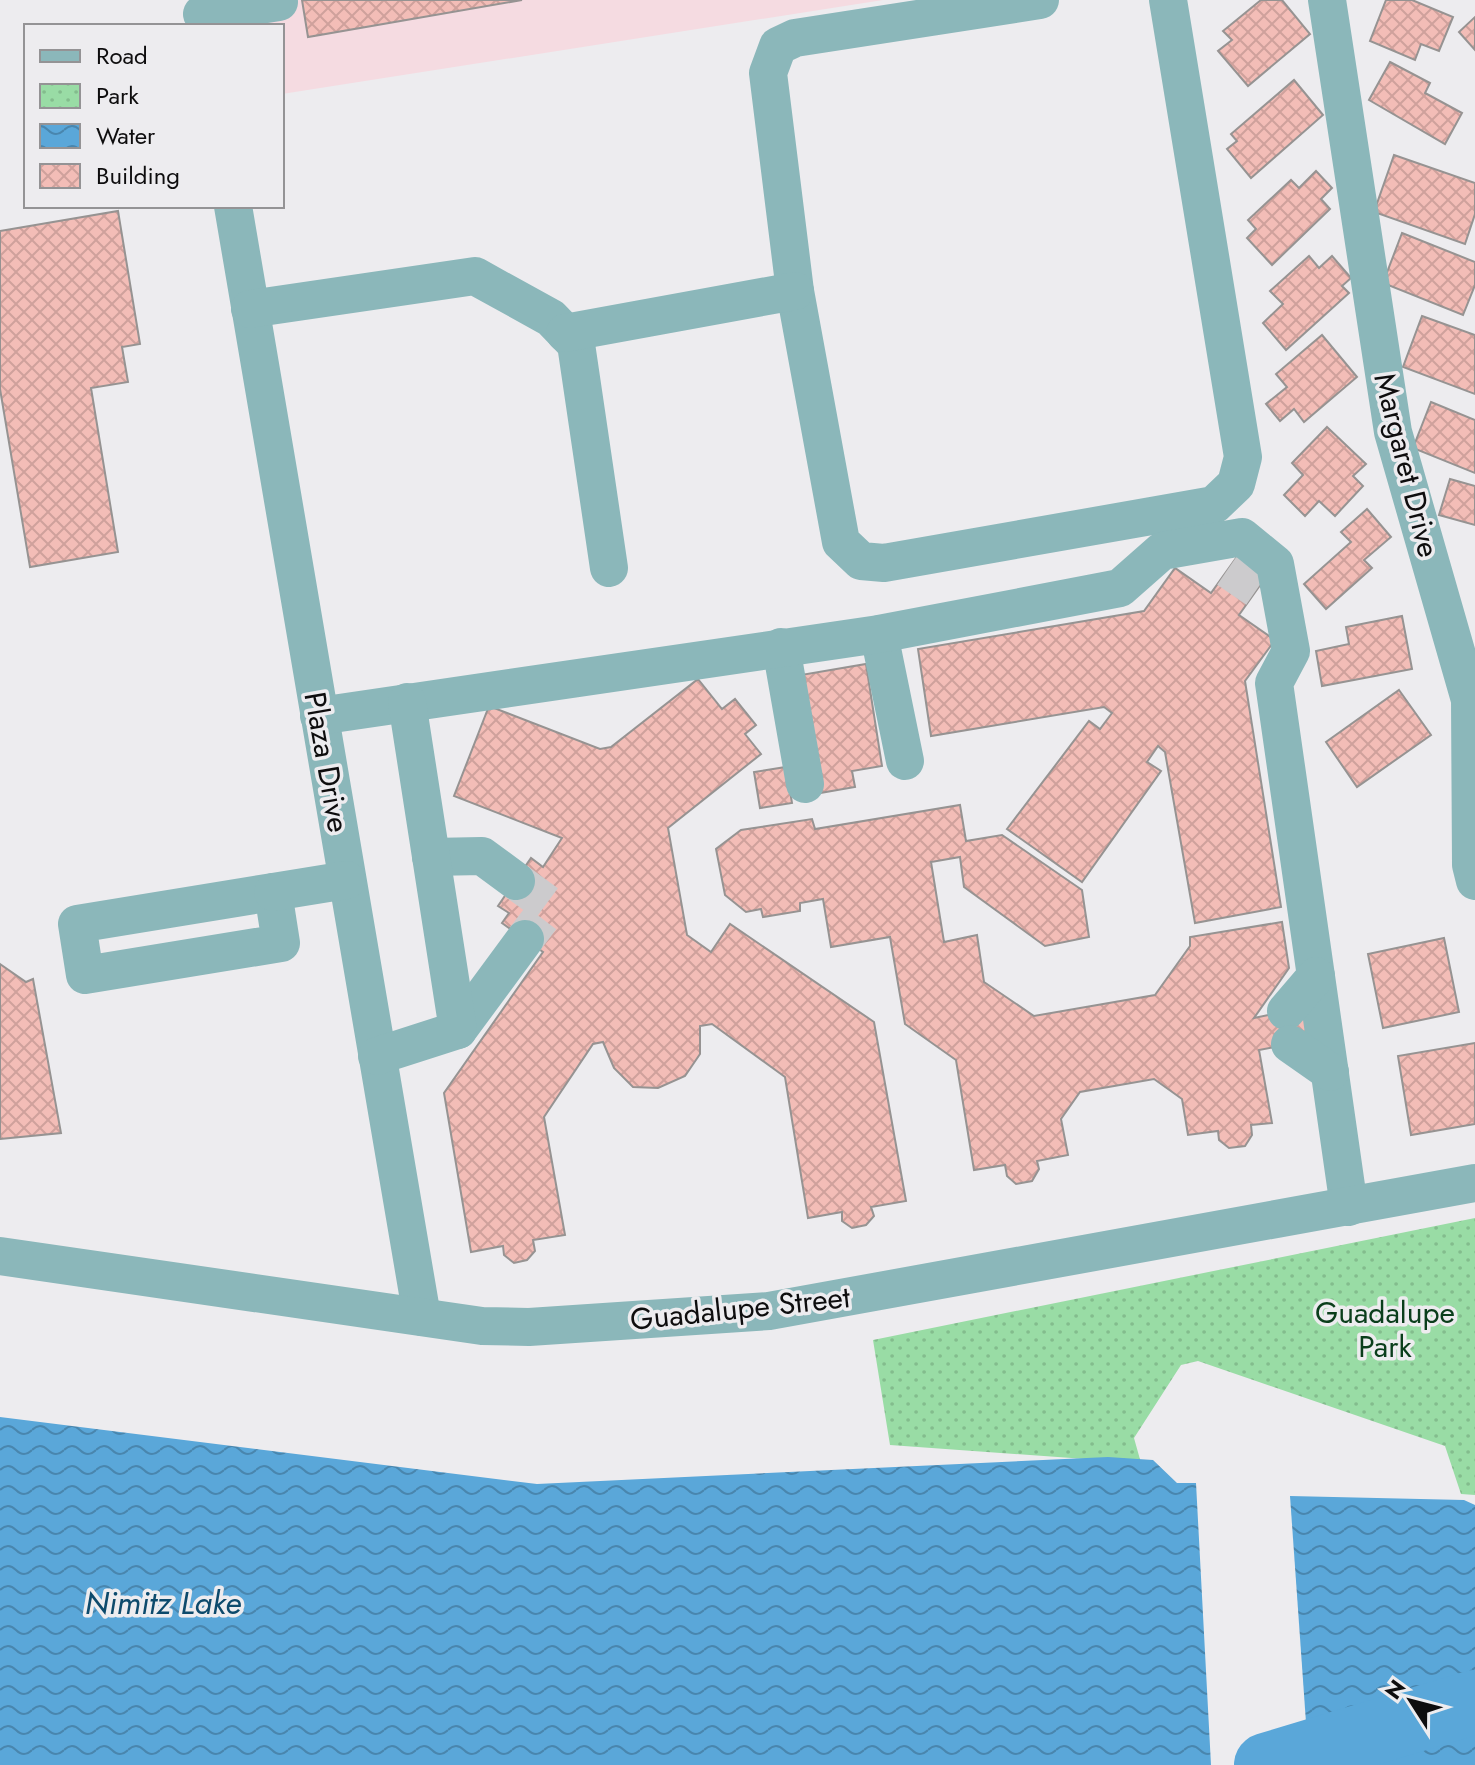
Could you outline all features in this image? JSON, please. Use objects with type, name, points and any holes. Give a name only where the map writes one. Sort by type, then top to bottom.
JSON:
[{"type":"street","points":[[1040,0],[795,38],[778,46],[768,73],[795,291],[841,542],[861,561],[884,563],[1214,505],[1236,484],[1243,457],[1168,0]]},
{"type":"street","name":"Margaret Drive","points":[[1327,0],[1393,432],[1467,661],[1471,865],[1475,881]]},
{"type":"street","points":[[202,13],[279,2]]},
{"type":"street","name":"Plaza Drive","points":[[233,208],[422,1317]]},
{"type":"street","points":[[250,309],[475,276],[551,318],[576,344],[609,568]]},
{"type":"street","points":[[565,333],[795,291]]},
{"type":"street","points":[[319,716],[879,634],[1120,588],[1162,551],[1242,537],[1275,564],[1256,589]]},
{"type":"street","points":[[1194,545],[1256,589],[1291,651],[1274,683],[1349,1207]]},
{"type":"street","points":[[879,634],[905,761]]},
{"type":"street","points":[[781,647],[805,784]]},
{"type":"street","points":[[407,702],[458,1030]]},
{"type":"street","points":[[431,857],[482,856],[516,881]]},
{"type":"street","points":[[273,892],[281,943],[85,975],[77,924],[273,892],[347,880]]},
{"type":"street","points":[[377,1056],[458,1030],[525,939]]},
{"type":"street","points":[[1316,976],[1288,1028],[1330,1072]]},
{"type":"street","name":"Guadalupe Street","points":[[0,1256],[482,1326],[529,1327],[769,1311],[1475,1183]]},
{"type":"shaded area","points":[[228,0],[883,0],[284,94],[284,24],[232,24]]},
{"type":"green space","name":"Guadalupe Park","points":[[1475,1218],[1475,1495],[1461,1494],[1445,1446],[1198,1361],[1181,1365],[1134,1438],[1141,1463],[890,1445],[873,1340]]},
{"type":"water","name":"Nimitz Lake","points":[[0,1417],[537,1484],[1108,1457],[1153,1460],[1177,1483],[1196,1483],[1211,1765],[0,1765]]},
{"type":"water","points":[[1290,1496],[1464,1500],[1475,1505],[1475,1765],[1309,1765]]},
{"type":"building","points":[[302,0],[522,0],[308,37]]},
{"type":"building","points":[[1261,0],[1282,0],[1310,34],[1248,86],[1218,51],[1232,40],[1223,31]]},
{"type":"building","points":[[1386,0],[1412,0],[1453,17],[1439,51],[1421,44],[1415,60],[1370,41]]},
{"type":"building","points":[[1475,17],[1475,50],[1459,32]]},
{"type":"building","points":[[1390,62],[1430,83],[1425,93],[1462,113],[1445,144],[1369,100]]},
{"type":"building","points":[[1294,80],[1323,115],[1251,178],[1227,149],[1237,141],[1231,134]]},
{"type":"building","points":[[1394,155],[1475,183],[1475,214],[1465,244],[1374,212]]},
{"type":"building","points":[[1316,171],[1332,188],[1321,199],[1330,209],[1272,265],[1247,238],[1256,229],[1248,220],[1291,180],[1299,188]]},
{"type":"building","points":[[118,211],[140,344],[122,347],[128,382],[91,388],[118,552],[30,567],[0,389],[0,231]]},
{"type":"building","points":[[1402,233],[1475,262],[1475,285],[1463,315],[1383,283]]},
{"type":"building","points":[[1309,256],[1319,268],[1332,256],[1351,278],[1342,286],[1349,293],[1286,350],[1263,323],[1283,304],[1270,291]]},
{"type":"building","points":[[1422,316],[1475,335],[1475,394],[1403,367]]},
{"type":"building","points":[[1322,335],[1357,377],[1304,422],[1294,409],[1280,421],[1266,404],[1287,387],[1276,374]]},
{"type":"building","points":[[1431,402],[1475,420],[1475,473],[1413,448]]},
{"type":"building","points":[[1327,427],[1366,464],[1353,476],[1363,486],[1335,516],[1319,501],[1305,516],[1284,495],[1303,475],[1292,463]]},
{"type":"building","points":[[1450,479],[1475,486],[1475,525],[1439,515]]},
{"type":"building","points":[[1367,509],[1391,537],[1364,560],[1372,568],[1326,609],[1304,584],[1351,542],[1341,532]]},
{"type":"building","points":[[1239,554],[1268,574],[1239,615],[1275,640],[1245,681],[1281,907],[1195,923],[1165,752],[1158,746],[1147,762],[1161,771],[1082,882],[1007,829],[1089,721],[1100,729],[1112,713],[1104,707],[931,736],[918,649],[1144,611],[1175,568],[1211,593]]},
{"type":"building","points":[[1402,616],[1412,669],[1322,686],[1316,651],[1349,644],[1346,627]]},
{"type":"building","points":[[866,664],[882,766],[852,771],[855,787],[820,793],[801,675]]},
{"type":"building","points":[[698,679],[722,709],[735,699],[756,725],[745,734],[761,754],[668,828],[687,935],[711,952],[730,924],[874,1022],[906,1201],[871,1207],[874,1216],[866,1225],[852,1228],[842,1221],[842,1212],[808,1218],[785,1077],[712,1024],[700,1026],[700,1054],[685,1076],[658,1088],[633,1087],[614,1068],[603,1042],[593,1044],[544,1117],[565,1235],[533,1240],[535,1251],[527,1260],[514,1263],[504,1255],[503,1246],[471,1252],[444,1093],[543,952],[502,923],[509,913],[498,906],[531,858],[543,867],[562,838],[454,796],[489,706],[600,749],[611,747]]},
{"type":"building","points":[[1399,690],[1431,735],[1357,787],[1326,742]]},
{"type":"building","points":[[786,767],[792,803],[760,808],[754,772]]},
{"type":"building","points":[[960,805],[966,841],[1002,835],[1082,890],[1089,937],[1045,946],[964,887],[960,857],[931,862],[944,942],[977,935],[984,982],[1034,1016],[1155,995],[1190,946],[1190,937],[1282,922],[1289,968],[1254,1018],[1306,1007],[1312,1040],[1259,1050],[1272,1123],[1251,1125],[1252,1135],[1245,1146],[1229,1148],[1219,1140],[1218,1131],[1188,1135],[1182,1099],[1154,1079],[1080,1092],[1061,1119],[1068,1155],[1037,1161],[1039,1169],[1032,1181],[1016,1184],[1007,1176],[1005,1165],[974,1170],[956,1060],[905,1024],[890,937],[831,947],[823,899],[800,903],[800,911],[763,917],[761,909],[746,912],[725,895],[716,849],[741,830],[812,819],[815,829]]},
{"type":"building","points":[[1444,938],[1459,1012],[1383,1028],[1368,954]]},
{"type":"building","points":[[0,964],[26,982],[33,979],[61,1133],[0,1139]]},
{"type":"building","points":[[1475,1043],[1475,1124],[1411,1135],[1398,1056]]},
{"type":"waterway","points":[[1266,1765],[1475,1702]]},
{"type":"tunnel","points":[[1228,569],[1257,589]]},
{"type":"tunnel","points":[[516,881],[550,906],[525,939]]}]
